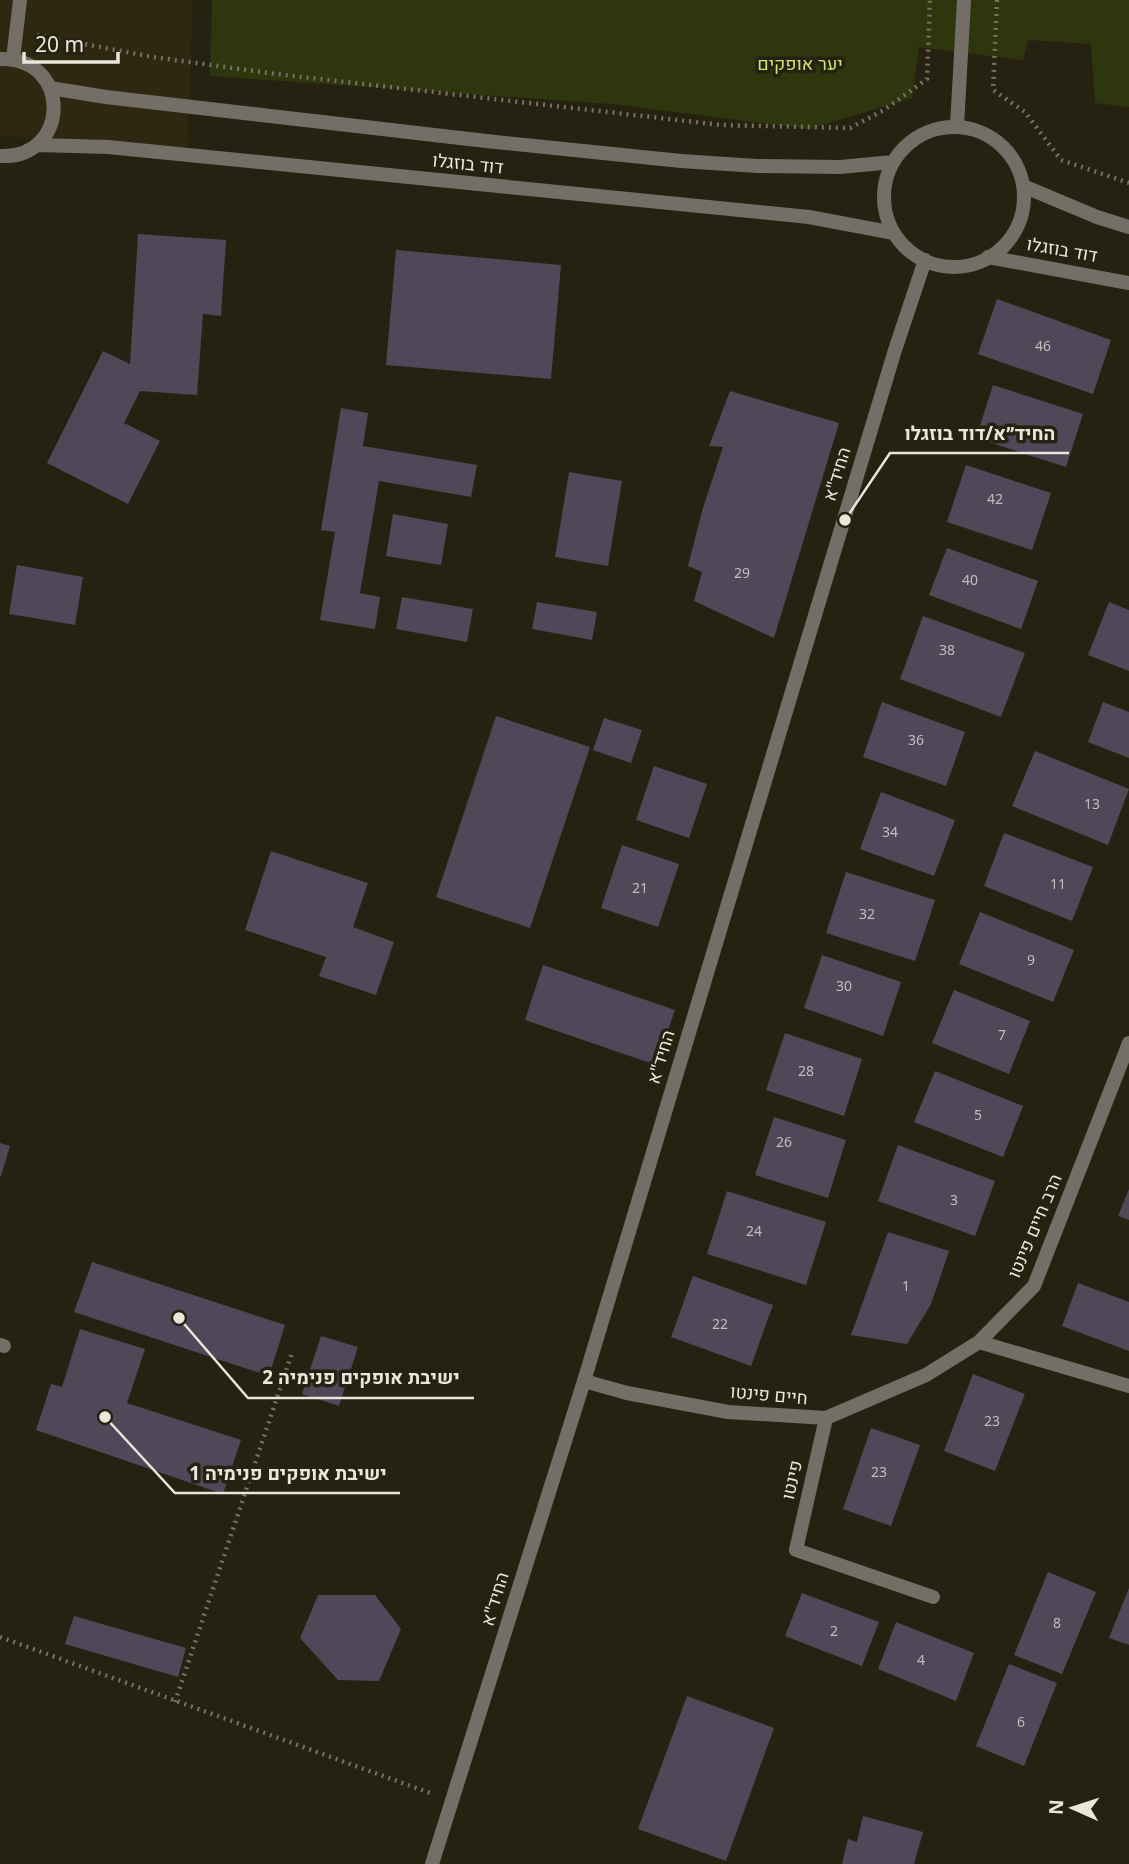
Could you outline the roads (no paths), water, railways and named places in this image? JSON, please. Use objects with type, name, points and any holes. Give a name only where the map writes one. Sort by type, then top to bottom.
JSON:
[{"type":"street","points":[[0,156],[20,155],[37,145],[52,123],[54,106],[51,88],[41,73],[23,61],[6,59],[16,31],[20,0]]},
{"type":"street","points":[[957,126],[964,0]]},
{"type":"street","name":"דוד בוזגלו","points":[[51,88],[106,97],[473,140],[681,161],[757,166],[840,167],[893,162]]},
{"type":"street","points":[[957,126],[981,132],[1009,153],[1023,186],[1023,207],[1017,227],[1005,244],[988,257],[972,264],[954,267],[935,264],[907,249],[894,233],[884,202],[885,182],[899,153],[915,138],[935,129],[957,126]]},
{"type":"street","name":"דוד בוזגלו","points":[[37,145],[108,147],[809,217],[894,233]]},
{"type":"street","points":[[1023,186],[1097,217],[1129,227]]},
{"type":"street","name":"דוד בוזגלו","points":[[988,257],[1129,283]]},
{"type":"street","name":"החיד\"א","points":[[432,1864],[584,1381],[895,350],[925,260]]},
{"type":"street","name":"הרב חיים פינטו","points":[[979,1342],[1034,1286],[1129,1043]]},
{"type":"street","points":[[979,1342],[1129,1386]]},
{"type":"street","name":"חיים פינטו","points":[[584,1381],[627,1393],[728,1412],[826,1419],[926,1375],[979,1342]]},
{"type":"street","name":"פינטו","points":[[826,1419],[796,1550],[933,1597]]},
{"type":"place","name":"החיד״א/דוד בוזגלו","points":[[845,520]]},
{"type":"place","name":"ישיבת אופקים פנימיה 2","points":[[179,1318]]},
{"type":"place","name":"ישיבת אופקים פנימיה 1","points":[[105,1417]]},
{"type":"park label","name":"יער אופקים","points":[[800,64]]}]
